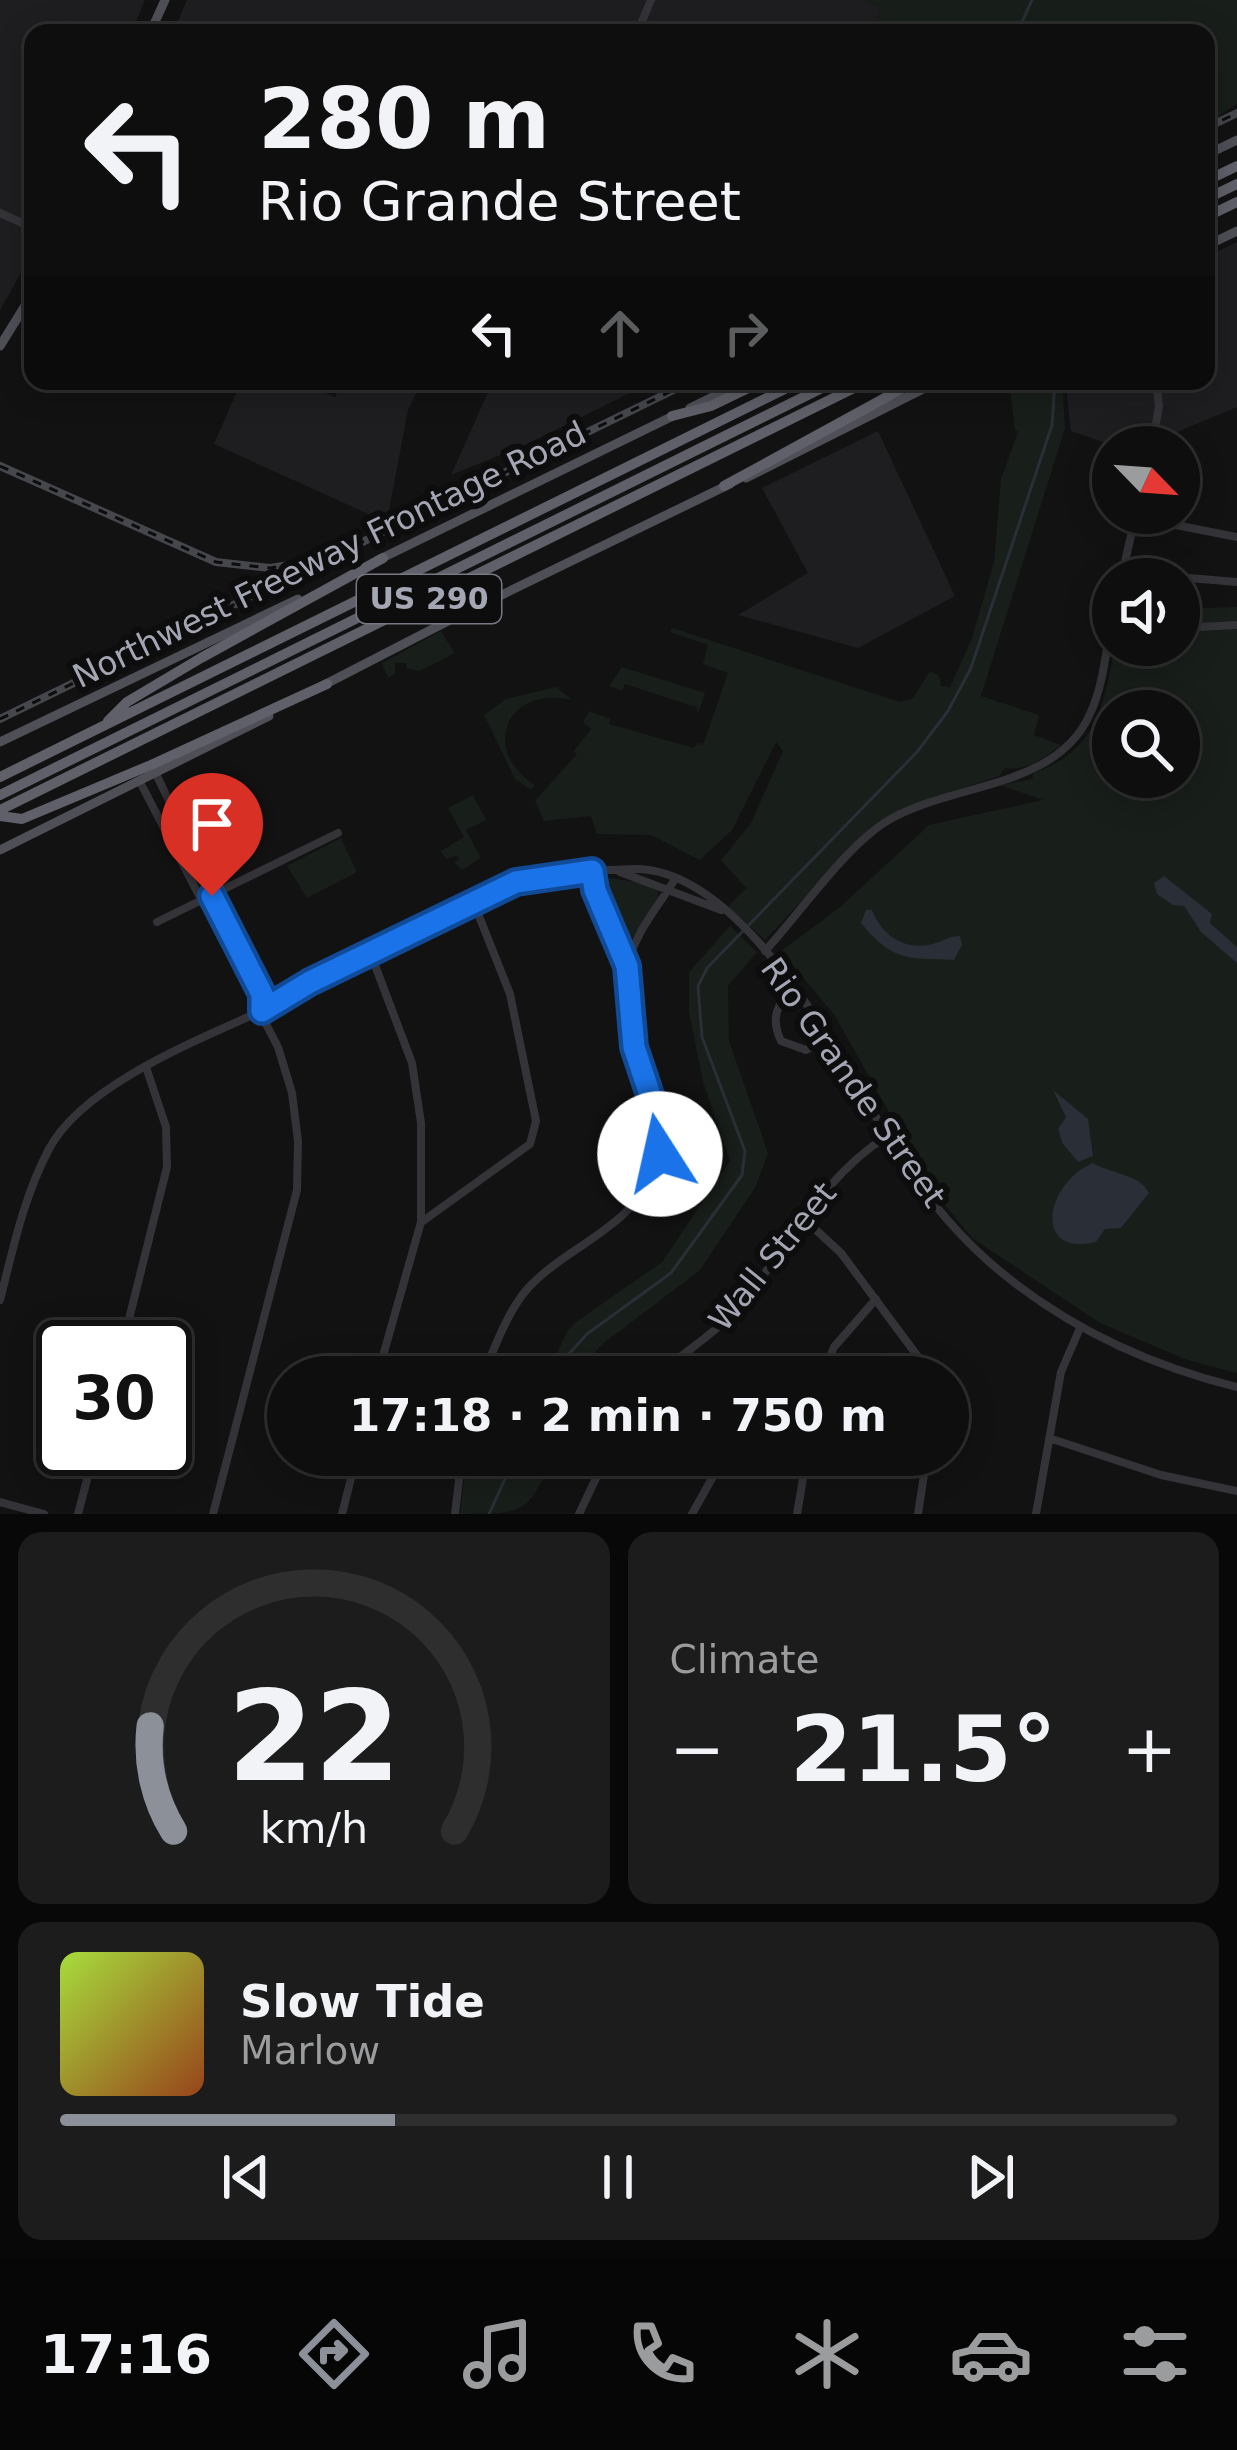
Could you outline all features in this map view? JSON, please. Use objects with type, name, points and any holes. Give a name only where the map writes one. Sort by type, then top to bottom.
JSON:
[{"type":"highway","points":[[672,416],[711,406],[744,390]]},
{"type":"highway","name":"US 290","points":[[0,778],[783,390]]},
{"type":"highway","points":[[0,795],[818,390]]},
{"type":"highway","name":"US 290","points":[[0,813],[850,390]]},
{"type":"highway","points":[[724,486],[900,390]]},
{"type":"highway","points":[[98,730],[128,702],[383,558]]},
{"type":"highway","points":[[0,813],[22,819],[327,684]]},
{"type":"main road","points":[[0,346],[24,307]]},
{"type":"main road","name":"Northwest Freeway Frontage Road","points":[[0,742],[726,390]]},
{"type":"main road","points":[[0,850],[922,390]]},
{"type":"street","points":[[1156,426],[1157,390]]},
{"type":"street","points":[[1200,529],[1237,537]]},
{"type":"street","points":[[1200,579],[1237,582]]},
{"type":"street","points":[[1200,627],[1237,625]]},
{"type":"street","points":[[765,951],[817,889],[883,824],[1042,765],[1067,748],[1092,711],[1103,666]]},
{"type":"street","points":[[156,774],[207,898]]},
{"type":"street","points":[[140,782],[262,994],[262,1011],[292,1093],[298,1141],[296,1190],[213,1514]]},
{"type":"street","points":[[157,922],[338,833]]},
{"type":"street","points":[[492,1356],[531,1284],[632,1208],[660,1154],[661,1128],[634,1047],[627,966],[595,890],[592,871]]},
{"type":"street","name":"Rio Grande Street","points":[[0,1300],[23,1212],[50,1146],[76,1114],[106,1089],[290,998],[310,982],[543,878],[618,871],[672,884],[721,910],[765,951],[832,1037],[887,1136],[935,1205],[986,1259],[1080,1328],[1141,1358],[1237,1387]]},
{"type":"street","points":[[627,966],[637,940],[672,884]]},
{"type":"street","points":[[422,1222],[530,1144],[536,1120],[510,994],[475,908]]},
{"type":"street","points":[[372,958],[412,1063],[421,1123],[422,1222],[383,1356]]},
{"type":"street","points":[[796,986],[783,996],[776,1011],[774,1026],[781,1041],[806,1050],[832,1037]]},
{"type":"street","points":[[129,1320],[167,1167],[166,1127],[146,1067]]},
{"type":"street","name":"Wall Street","points":[[683,1356],[742,1304],[803,1218],[856,1155],[887,1136]]},
{"type":"street","points":[[803,1218],[841,1252],[918,1356]]},
{"type":"street","points":[[831,1356],[876,1299]]},
{"type":"street","points":[[1036,1514],[1061,1372],[1080,1328]]},
{"type":"street","points":[[1049,1438],[1161,1475],[1237,1490]]},
{"type":"street","points":[[78,1514],[88,1476]]},
{"type":"street","points":[[342,1514],[352,1476]]},
{"type":"street","points":[[455,1514],[460,1476]]},
{"type":"street","points":[[579,1514],[597,1476]]},
{"type":"street","points":[[692,1514],[713,1476]]},
{"type":"street","points":[[797,1514],[803,1476]]},
{"type":"street","points":[[918,1514],[924,1476]]},
{"type":"street","points":[[0,1502],[44,1514]]},
{"type":"shaded area","points":[[0,0],[145,0],[135,24],[24,24],[24,267],[0,311]]},
{"type":"shaded area","points":[[187,0],[865,0],[881,8],[877,24],[177,24]]},
{"type":"shaded area","points":[[865,0],[1237,0],[1237,104],[1215,118],[1215,24],[877,24],[881,8]]},
{"type":"shaded area","points":[[1237,242],[1237,407],[1192,426],[1092,426],[1092,438],[1071,431],[1066,390],[1215,390],[1215,253]]},
{"type":"shaded area","points":[[238,390],[318,390],[335,397],[338,390],[418,390],[408,410],[389,510],[375,517],[214,444]]},
{"type":"shaded area","points":[[489,390],[636,390],[525,445],[451,475]]},
{"type":"shaded area","points":[[1010,390],[1063,390],[1065,428],[981,696],[1039,715],[1034,735],[1061,745],[1028,766],[1005,768],[999,776],[901,809],[871,827],[765,940],[728,907],[746,888],[721,860],[751,823],[783,751],[776,742],[732,830],[700,860],[651,835],[597,834],[591,816],[544,821],[535,801],[577,754],[574,751],[591,729],[583,722],[589,711],[610,719],[609,724],[694,748],[697,743],[703,745],[728,673],[703,664],[708,645],[670,632],[672,628],[900,702],[912,699],[930,671],[939,676],[941,686],[950,687],[972,638],[994,562],[1001,479],[1015,430]]},
{"type":"shaded area","points":[[878,431],[955,596],[858,648],[738,615],[808,573],[762,488]]},
{"type":"shaded area","points":[[1237,607],[1237,1373],[1187,1360],[1100,1323],[972,1238],[936,1194],[930,1176],[908,1146],[835,1016],[781,951],[839,908],[929,825],[1043,800],[1000,785],[1032,779],[1034,773],[1072,752],[1092,726],[1092,798],[1200,798],[1200,690],[1107,687],[1111,666],[1200,666],[1200,608]]},
{"type":"shaded area","points":[[441,631],[455,653],[419,671],[395,663],[395,674],[388,678],[382,663]]},
{"type":"shaded area","points":[[622,667],[705,693],[698,714],[696,707],[625,684],[622,691],[609,686]]},
{"type":"shaded area","points":[[556,687],[572,700],[531,702],[508,724],[508,755],[535,785],[531,790],[515,779],[484,715],[506,699]]},
{"type":"shaded area","points":[[473,795],[486,820],[466,830],[481,858],[462,870],[454,862],[459,860],[457,855],[446,859],[441,851],[464,837],[448,808]]},
{"type":"shaded area","points":[[341,838],[357,872],[307,898],[287,866]]},
{"type":"shaded area","points":[[1164,876],[1212,914],[1210,923],[1237,947],[1237,963],[1201,932],[1184,906],[1157,894],[1154,883]]},
{"type":"shaded area","points":[[609,878],[644,883],[659,892],[632,938],[622,935],[600,890]]},
{"type":"shaded area","points":[[866,910],[872,910],[888,934],[904,943],[923,946],[960,936],[962,945],[954,960],[902,955],[883,945],[861,923]]},
{"type":"shaded area","points":[[730,926],[757,952],[728,986],[729,1041],[768,1153],[755,1188],[699,1271],[593,1356],[556,1356],[576,1322],[662,1262],[730,1161],[703,1082],[689,1012],[689,972]]},
{"type":"shaded area","points":[[1053,1090],[1088,1119],[1093,1156],[1078,1162],[1063,1144],[1058,1129],[1066,1117]]},
{"type":"shaded area","points":[[1093,1163],[1132,1178],[1149,1193],[1121,1228],[1105,1229],[1096,1242],[1076,1244],[1062,1239],[1052,1216],[1064,1186]]},
{"type":"shaded area","points":[[464,1476],[544,1476],[522,1507],[460,1514]]},
{"type":"waterway","points":[[1021,24],[1032,0]]},
{"type":"waterway","points":[[567,1356],[587,1334],[671,1273],[742,1175],[745,1151],[702,1037],[698,986],[707,968],[917,752],[948,711],[971,668],[1052,425],[1054,390]]},
{"type":"waterway","points":[[489,1514],[506,1476]]},
{"type":"railway","points":[[1215,124],[1237,113]]},
{"type":"railway","points":[[0,719],[674,390]]},
{"type":"railway","points":[[0,466],[216,562],[270,568],[302,563]]},
{"type":"route","points":[[212,896],[262,994],[262,1011],[310,982],[516,882],[592,871],[595,890],[627,966],[634,1047],[661,1128],[660,1154]]}]
